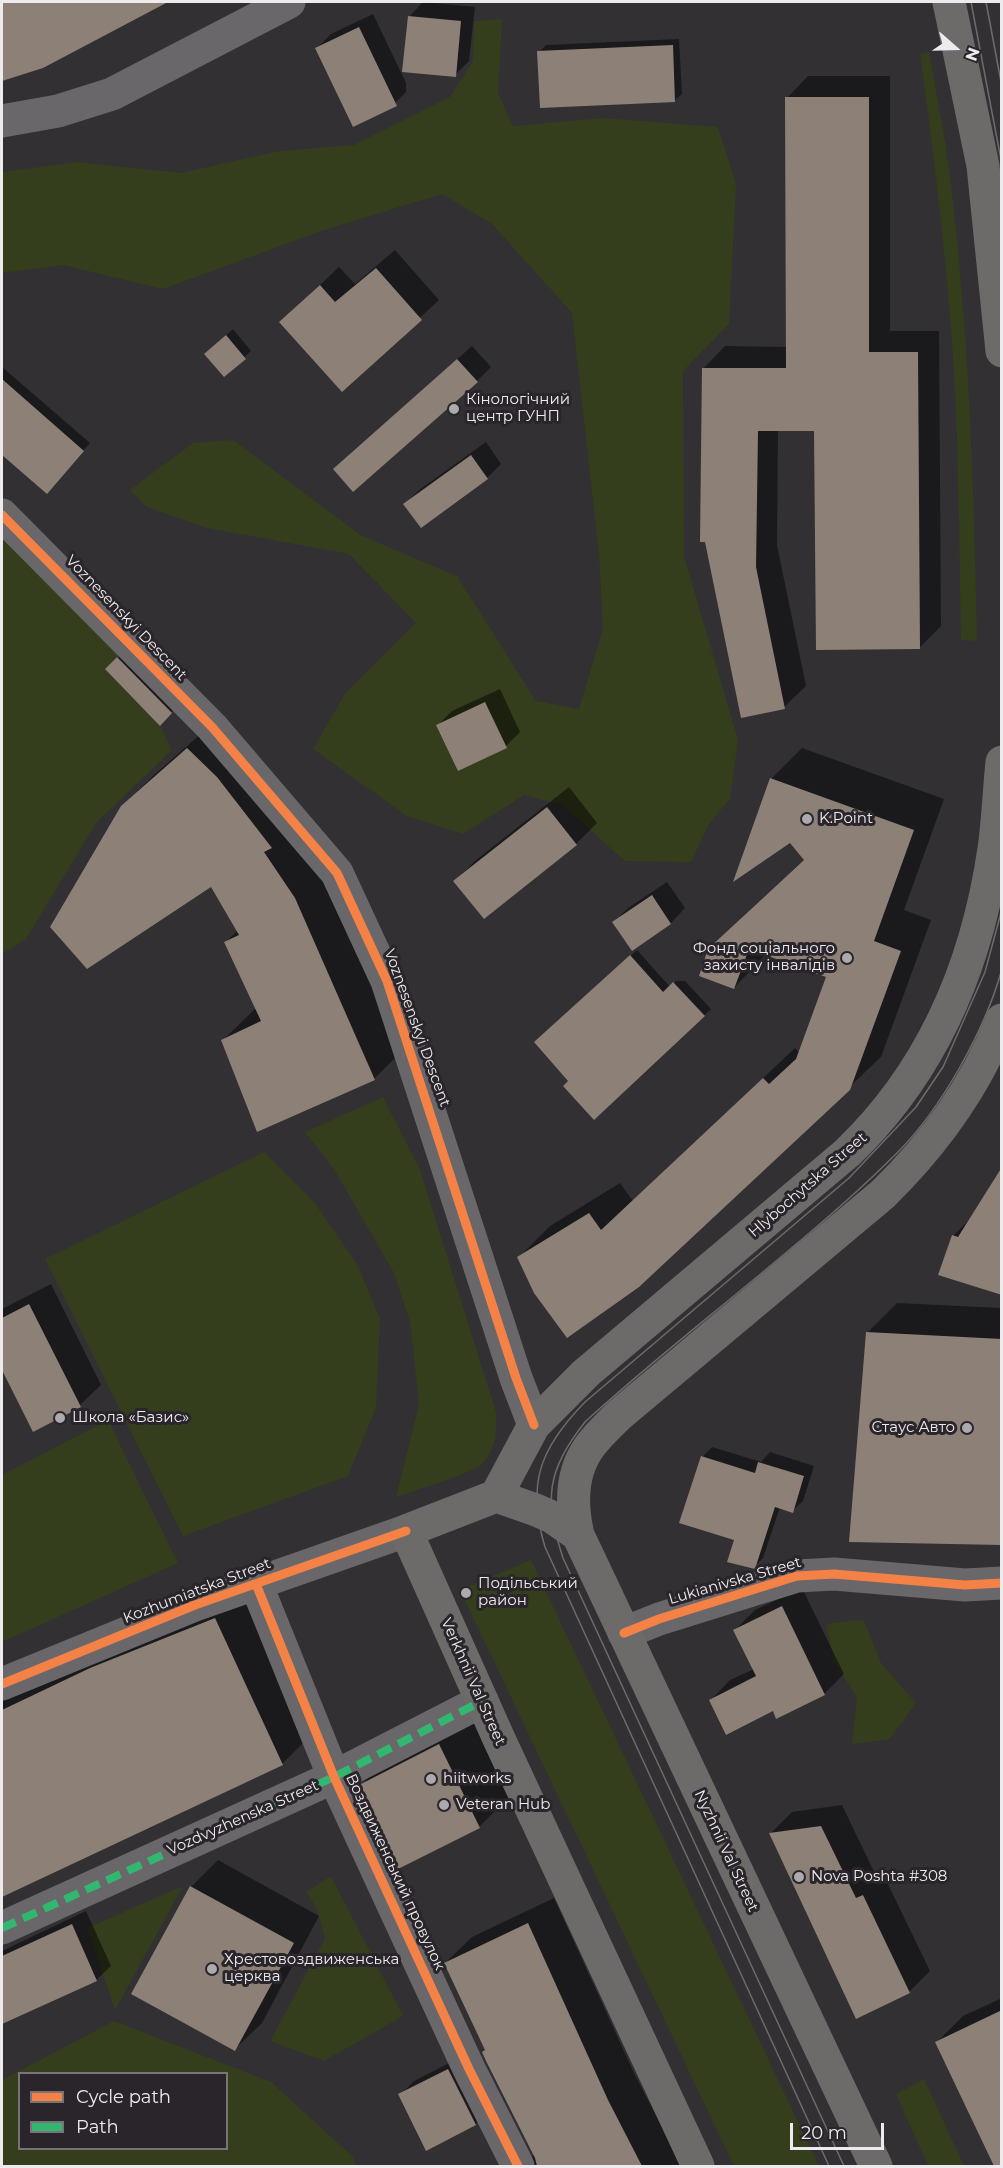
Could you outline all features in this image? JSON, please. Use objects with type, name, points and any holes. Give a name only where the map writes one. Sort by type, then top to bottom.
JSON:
[{"type":"main road","points":[[949,2],[983,166],[1002,351]]},
{"type":"main road","name":"Hlybochytska Street","points":[[496,1496],[534,1425],[586,1372],[847,1153],[875,1127],[917,1070],[945,1018],[966,966],[980,918],[994,849],[1002,762]]},
{"type":"main road","points":[[578,1535],[574,1519],[572,1490],[579,1466],[589,1446],[619,1415],[884,1194],[911,1167],[944,1127],[972,1084],[1002,1020]]},
{"type":"main road","points":[[406,1531],[496,1496],[544,1514],[578,1535]]},
{"type":"main road","name":"Verkhnii Val Street","points":[[406,1531],[482,1701],[698,2166]]},
{"type":"main road","name":"Nyzhnii Val Street","points":[[578,1535],[876,2166]]},
{"type":"street","points":[[2,121],[58,111],[112,94],[289,2]]},
{"type":"street","name":"Voznesenskyi Descent","points":[[2,515],[212,727],[338,873],[387,981],[516,1378],[534,1425]]},
{"type":"street","name":"Kozhumiatska Street","points":[[2,1684],[195,1605],[406,1531]]},
{"type":"street","name":"Lukianivska Street","points":[[624,1633],[658,1619],[797,1576],[834,1574],[965,1585],[1002,1583]]},
{"type":"street","name":"Воздвиженський провулок","points":[[256,1584],[334,1777],[469,2069],[518,2166]]},
{"type":"street","name":"Vozdvyzhenska Street","points":[[2,1928],[334,1777],[482,1701]]},
{"type":"green space","points":[[502,19],[498,93],[513,126],[603,118],[718,127],[736,184],[729,324],[683,371],[684,556],[738,740],[730,799],[709,824],[691,862],[625,861],[562,805],[524,795],[463,834],[407,816],[313,749],[344,695],[416,623],[349,554],[207,528],[147,507],[130,490],[193,443],[233,440],[362,536],[457,576],[536,701],[579,709],[603,629],[599,554],[572,313],[492,224],[442,194],[321,231],[163,289],[63,265],[2,273],[2,172],[77,162],[181,173],[279,151],[354,145],[450,97],[473,61],[474,21]]},
{"type":"green space","points":[[929,52],[948,161],[962,293],[972,467],[977,641],[961,640],[953,357],[941,218],[920,54]]},
{"type":"green space","points":[[2,531],[119,654],[105,669],[160,725],[172,750],[96,823],[26,939],[2,954]]},
{"type":"green space","points":[[383,1097],[420,1170],[496,1412],[496,1434],[493,1447],[481,1465],[455,1477],[396,1497],[419,1404],[410,1322],[394,1273],[334,1169],[305,1132]]},
{"type":"green space","points":[[264,1152],[314,1202],[357,1264],[380,1319],[376,1408],[348,1476],[183,1536],[45,1259]]},
{"type":"green space","points":[[108,1420],[178,1563],[2,1642],[2,1475]]},
{"type":"green space","points":[[531,1560],[819,2166],[734,2166],[460,1590]]},
{"type":"green space","points":[[864,1621],[881,1663],[916,1703],[890,1739],[852,1744],[857,1697],[834,1662],[826,1624]]},
{"type":"green space","points":[[331,1876],[403,2016],[324,2061],[270,2041],[325,1939],[317,1909],[306,1892]]},
{"type":"green space","points":[[183,1886],[115,2010],[87,1928]]},
{"type":"green space","points":[[114,2021],[271,2082],[352,2156],[357,2166],[2,2166],[2,2080]]},
{"type":"green space","points":[[924,2079],[964,2166],[928,2166],[896,2094]]},
{"type":"building","points":[[2,2],[168,2],[43,68],[2,81]]},
{"type":"building","points":[[408,16],[461,21],[456,77],[402,72]]},
{"type":"building","points":[[359,27],[397,106],[353,127],[315,48]]},
{"type":"building","points":[[673,45],[675,102],[540,108],[537,51]]},
{"type":"building","points":[[785,97],[869,97],[869,352],[918,352],[920,649],[816,650],[814,431],[758,431],[756,567],[785,709],[741,718],[705,542],[700,542],[702,368],[786,368]]},
{"type":"building","points":[[376,268],[422,320],[342,392],[279,322],[320,285],[335,302]]},
{"type":"building","points":[[226,335],[246,359],[224,377],[204,354]]},
{"type":"building","points":[[457,359],[478,382],[353,492],[333,469]]},
{"type":"building","points":[[2,379],[84,451],[47,494],[2,455]]},
{"type":"building","points":[[471,455],[488,479],[421,528],[403,504]]},
{"type":"building","points":[[117,657],[172,713],[160,726],[105,669]]},
{"type":"building","points":[[485,702],[507,748],[458,771],[436,725]]},
{"type":"building","points":[[187,748],[217,777],[272,848],[264,852],[295,898],[375,1080],[257,1132],[221,1040],[261,1021],[224,942],[239,935],[211,887],[87,969],[50,927],[121,806]]},
{"type":"building","points":[[770,778],[914,830],[874,941],[901,951],[850,1090],[639,1287],[567,1338],[534,1293],[517,1257],[589,1213],[601,1230],[763,1078],[769,1084],[796,1059],[826,977],[749,949],[734,989],[699,976],[708,949],[804,860],[790,843],[733,882]]},
{"type":"building","points":[[547,807],[577,845],[484,919],[453,881]]},
{"type":"building","points":[[652,895],[671,924],[632,951],[612,922]]},
{"type":"building","points":[[630,955],[663,992],[673,982],[705,1016],[594,1120],[563,1086],[568,1081],[534,1042]]},
{"type":"building","points":[[1002,1167],[1002,1295],[938,1275],[952,1235],[958,1237]]},
{"type":"building","points":[[29,1304],[81,1407],[33,1432],[2,1370],[2,1318]]},
{"type":"building","name":"Стаус Авто","points":[[866,1332],[1002,1339],[1002,1545],[849,1542]]},
{"type":"building","points":[[701,1456],[755,1473],[758,1462],[804,1476],[793,1513],[775,1507],[755,1569],[727,1562],[734,1540],[679,1523]]},
{"type":"building","points":[[782,1606],[825,1695],[776,1719],[773,1711],[726,1735],[709,1700],[756,1676],[733,1630]]},
{"type":"building","points":[[215,1618],[283,1765],[2,1897],[2,1710],[90,1668]]},
{"type":"building","points":[[439,1744],[480,1828],[398,1869],[359,1785]]},
{"type":"building","points":[[821,1826],[856,1898],[863,1895],[910,1993],[856,2019],[769,1833]]},
{"type":"building","name":"Хрестовоздвиженська церква","points":[[190,1886],[294,1943],[235,2051],[131,1994]]},
{"type":"building","points":[[528,1923],[608,2100],[642,2166],[537,2166],[486,2061],[482,2052],[485,2050],[444,1963]]},
{"type":"building","points":[[72,1924],[97,1981],[2,2024],[2,1956]]},
{"type":"building","points":[[1002,2010],[1002,2166],[994,2166],[935,2042]]},
{"type":"building","points":[[448,2069],[476,2125],[426,2151],[398,2094]]},
{"type":"tram line","points":[[971,2],[1002,165]]},
{"type":"tram line","points":[[986,2],[1002,87]]},
{"type":"tram line","points":[[829,2166],[545,1547],[539,1525],[537,1486],[541,1468],[557,1435],[585,1402],[849,1178],[916,1107],[943,1067],[985,972],[1002,909]]},
{"type":"tram line","points":[[844,2166],[563,1558],[553,1519],[552,1487],[562,1456],[585,1422],[855,1193],[914,1135],[946,1091],[960,1067],[985,1017],[1002,969]]},
{"type":"marked path","points":[[2,1928],[334,1777],[482,1701]]},
{"type":"cycle path","points":[[2,515],[212,727],[337,873],[387,981],[516,1378],[534,1425]]},
{"type":"cycle path","points":[[2,1684],[195,1605],[406,1531]]},
{"type":"cycle path","points":[[624,1633],[659,1619],[797,1576],[834,1574],[965,1585],[1002,1583]]},
{"type":"cycle path","points":[[256,1584],[334,1777],[469,2069],[518,2166]]},
{"type":"place","name":"Кінологічний центр ГУНП","points":[[454,409]]},
{"type":"place","name":"K.Point","points":[[807,819]]},
{"type":"place","name":"Фонд соціального захисту інвалідів","points":[[847,958]]},
{"type":"place","name":"Школа «Базис»","points":[[60,1418]]},
{"type":"place","name":"Стаус Авто","points":[[967,1428]]},
{"type":"place","name":"Подільський район","points":[[466,1593]]},
{"type":"place","name":"hiitworks","points":[[431,1779]]},
{"type":"place","name":"Veteran Hub","points":[[444,1805]]},
{"type":"place","name":"Nova Poshta #308","points":[[799,1877]]},
{"type":"place","name":"Хрестовоздвиженська церква","points":[[212,1969]]}]
